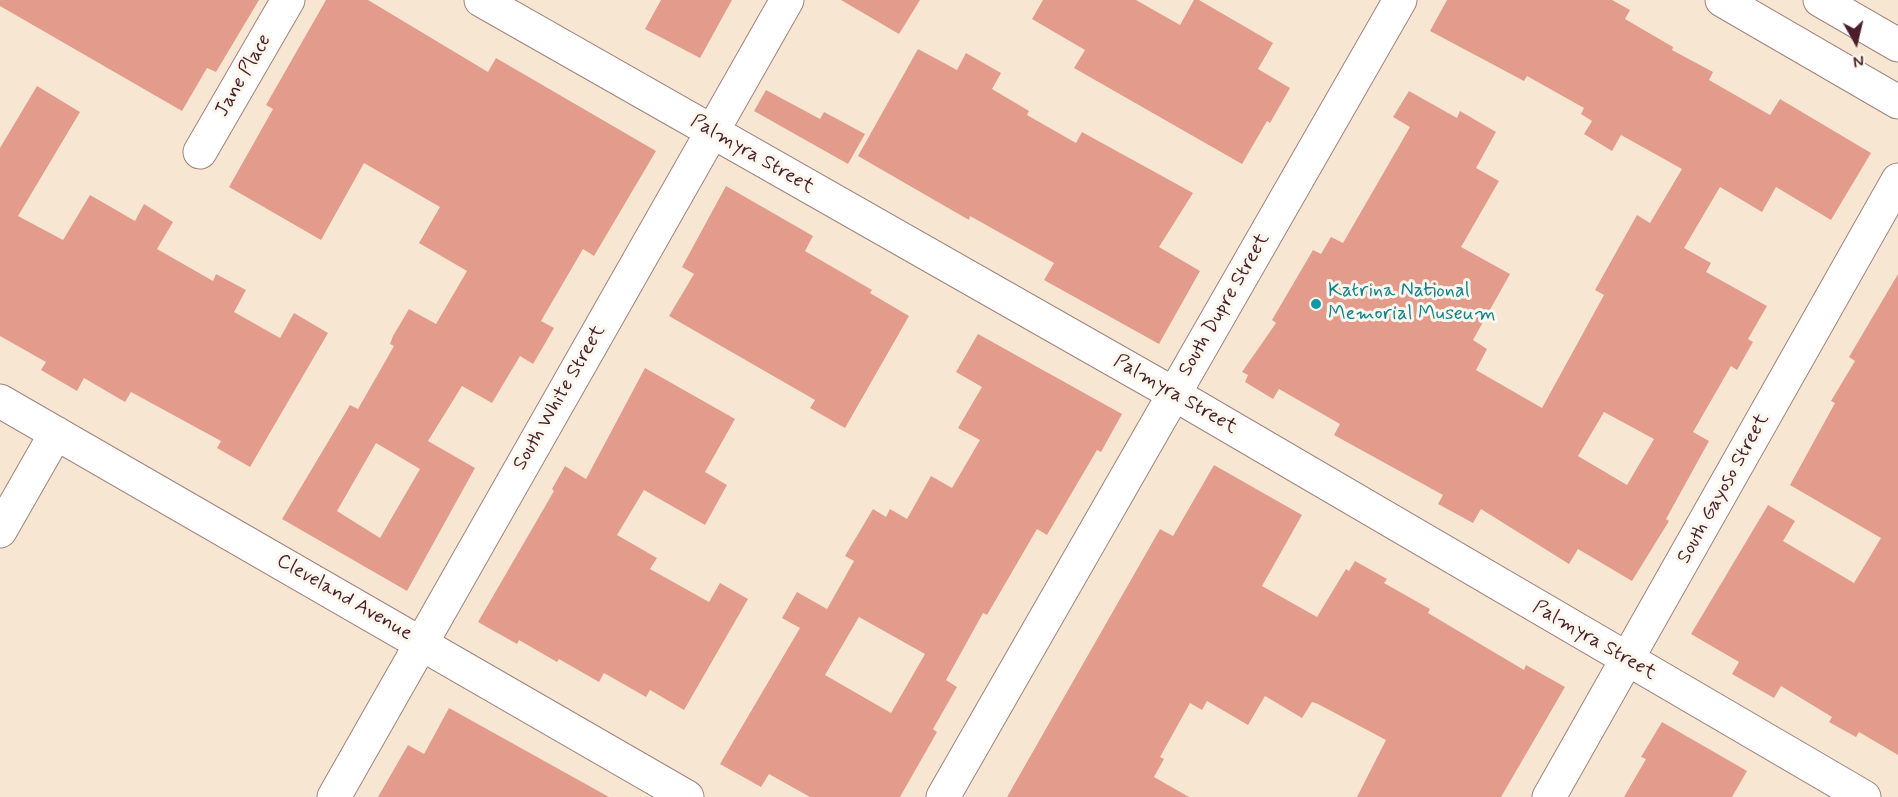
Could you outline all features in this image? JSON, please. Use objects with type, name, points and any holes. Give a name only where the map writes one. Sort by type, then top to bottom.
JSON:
[{"type":"street","name":"Jane Place","points":[[200,152],[288,0]]},
{"type":"street","name":"Palmyra Street","points":[[481,0],[1174,394],[1864,797]]},
{"type":"street","name":"South White Street","points":[[334,797],[787,0]]},
{"type":"street","name":"South Dupre Street","points":[[944,797],[1400,0]]},
{"type":"street","points":[[1722,0],[1898,102]]},
{"type":"street","points":[[1820,0],[1898,45]]},
{"type":"street","name":"South Gayoso Street","points":[[1549,797],[1898,180]]},
{"type":"street","name":"Cleveland Avenue","points":[[0,401],[687,797]]},
{"type":"street","points":[[0,531],[56,433]]},
{"type":"building","points":[[0,0],[259,0],[216,72],[207,68],[182,111],[0,6]]},
{"type":"building","points":[[326,0],[368,0],[488,72],[496,58],[656,151],[594,256],[583,249],[541,321],[554,328],[533,364],[520,356],[492,403],[462,386],[428,441],[475,468],[407,591],[282,519],[350,405],[358,409],[394,346],[390,344],[393,336],[409,309],[436,324],[467,271],[419,243],[440,207],[364,163],[321,240],[229,187],[273,109],[266,105]],"holes":[[[376,443],[420,469],[380,538],[337,511]]]},
{"type":"building","points":[[661,0],[732,0],[700,58],[645,29]]},
{"type":"building","points":[[841,0],[920,0],[899,34]]},
{"type":"building","points":[[1043,0],[1136,0],[1180,25],[1194,0],[1199,0],[1273,43],[1258,69],[1290,88],[1270,123],[1267,121],[1242,164],[1074,68],[1085,50],[1032,19]]},
{"type":"building","points":[[1447,0],[1612,0],[1630,10],[1625,19],[1673,47],[1672,50],[1713,72],[1709,80],[1770,115],[1780,99],[1871,153],[1831,220],[1776,187],[1762,212],[1720,187],[1684,248],[1711,263],[1706,272],[1767,306],[1748,339],[1753,342],[1737,370],[1731,366],[1693,432],[1709,441],[1666,519],[1669,521],[1632,581],[1578,549],[1569,564],[1481,509],[1473,523],[1438,504],[1443,495],[1334,435],[1340,424],[1279,389],[1273,399],[1245,382],[1248,375],[1242,372],[1276,323],[1272,320],[1313,250],[1321,254],[1331,237],[1343,243],[1410,127],[1393,117],[1409,91],[1457,118],[1460,111],[1496,132],[1476,168],[1499,181],[1461,247],[1510,274],[1473,340],[1487,349],[1476,370],[1542,408],[1604,295],[1595,290],[1637,215],[1650,223],[1682,169],[1621,135],[1612,151],[1584,134],[1592,121],[1581,114],[1584,108],[1527,76],[1524,81],[1430,31]],"holes":[[[1604,412],[1654,439],[1627,485],[1578,456]]]},
{"type":"building","points":[[918,49],[957,70],[966,53],[1001,73],[992,89],[1029,111],[1027,115],[1076,143],[1082,132],[1193,193],[1159,247],[1200,271],[1159,344],[1044,280],[1054,263],[970,216],[969,220],[858,156]]},
{"type":"building","points":[[37,86],[80,112],[18,216],[63,240],[90,195],[135,221],[144,204],[173,222],[157,249],[213,281],[216,274],[246,290],[234,312],[280,338],[294,313],[328,333],[250,467],[217,448],[221,441],[131,392],[125,402],[84,378],[77,391],[41,370],[46,362],[0,336],[0,148]]},
{"type":"building","points":[[766,90],[820,119],[824,112],[865,134],[848,164],[754,111]]},
{"type":"building","points":[[726,186],[813,236],[805,251],[872,290],[870,293],[909,316],[845,428],[810,408],[815,400],[669,316],[694,274],[682,267]]},
{"type":"building","points":[[1898,274],[1898,755],[1859,732],[1856,737],[1829,722],[1832,717],[1781,686],[1774,698],[1732,674],[1739,662],[1691,634],[1768,505],[1795,521],[1783,541],[1854,583],[1881,538],[1790,485],[1835,403],[1831,401],[1855,361],[1849,357]]},
{"type":"building","points":[[978,334],[1122,414],[1101,452],[1097,450],[1047,535],[1037,529],[987,615],[983,613],[946,680],[957,687],[933,729],[937,732],[900,797],[810,797],[769,774],[761,787],[720,764],[800,628],[782,618],[797,592],[827,609],[854,561],[845,556],[873,509],[886,517],[890,509],[907,519],[931,476],[952,488],[980,440],[958,428],[982,387],[956,372]],"holes":[[[859,617],[925,654],[891,713],[825,675]]]},
{"type":"building","points":[[645,368],[735,419],[705,472],[727,485],[705,525],[644,490],[617,535],[657,558],[650,569],[709,602],[720,583],[748,599],[684,710],[650,690],[646,697],[604,673],[599,682],[559,659],[557,662],[519,640],[517,644],[478,622],[554,491],[552,489],[565,466],[586,479]]},
{"type":"building","points":[[1214,465],[1302,515],[1262,586],[1317,617],[1346,569],[1349,571],[1355,561],[1387,579],[1384,583],[1430,609],[1428,613],[1524,670],[1526,665],[1565,687],[1501,797],[1357,797],[1386,740],[1318,704],[1312,702],[1302,718],[1265,696],[1248,725],[1207,701],[1202,710],[1190,703],[1160,757],[1164,759],[1154,777],[1189,797],[1007,797],[1160,529],[1173,536]]},
{"type":"building","points":[[449,708],[609,797],[378,797],[408,745],[424,754]]},
{"type":"building","points":[[1662,722],[1747,771],[1732,797],[1624,797],[1646,759],[1641,757]]},
{"type":"place","name":"Katrina National Memorial Museum","points":[[1316,304]]}]
